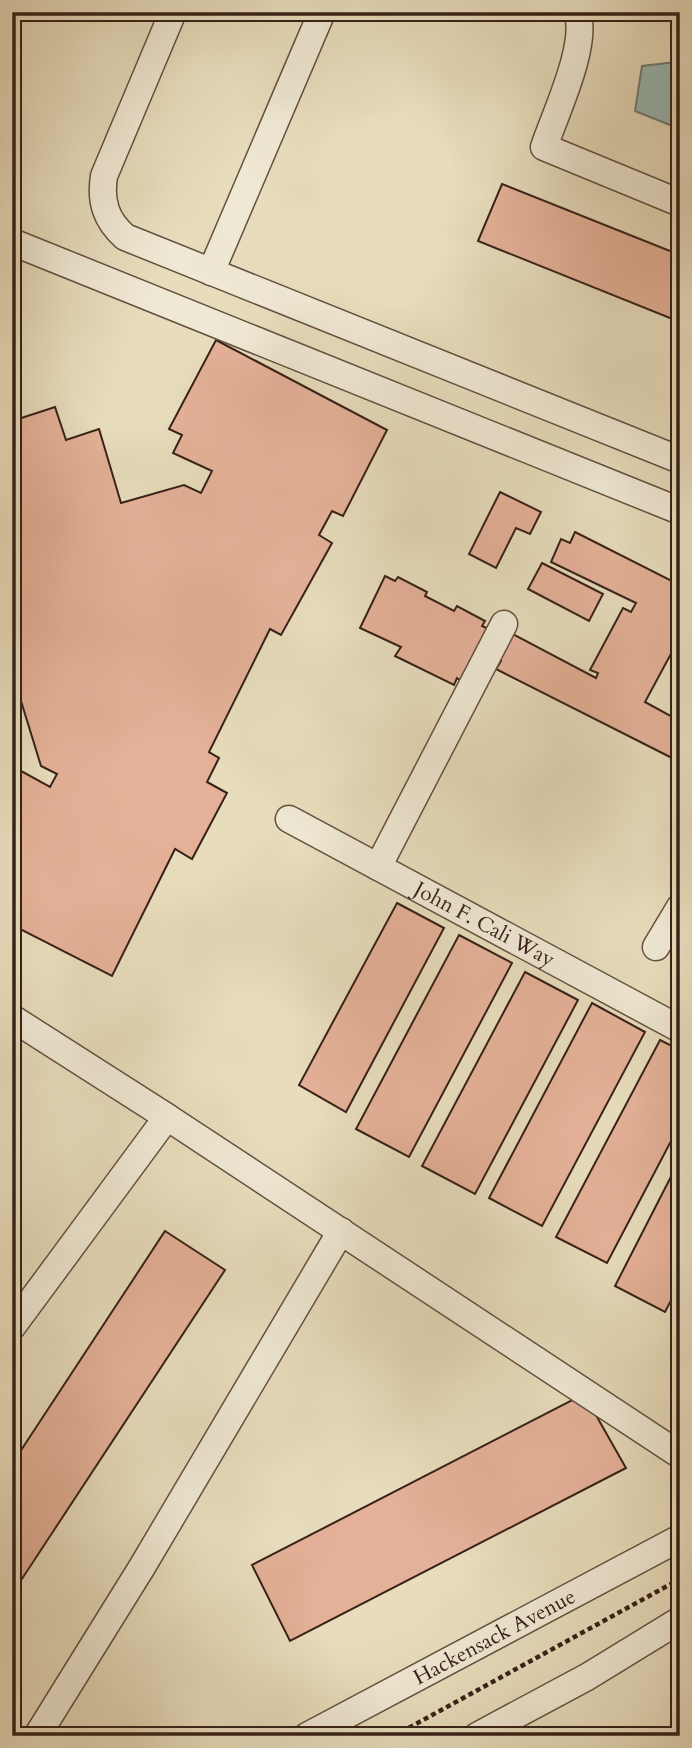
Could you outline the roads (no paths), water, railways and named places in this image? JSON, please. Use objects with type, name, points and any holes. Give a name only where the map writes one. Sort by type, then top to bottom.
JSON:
[{"type":"street","points":[[173,12],[104,177],[102,191],[106,210],[113,226],[125,237],[680,460]]},
{"type":"street","points":[[211,272],[322,12]]},
{"type":"street","points":[[577,12],[580,36],[576,57],[544,147],[680,203]]},
{"type":"street","points":[[12,242],[680,511]]},
{"type":"street","points":[[378,867],[504,624]]},
{"type":"street","name":"John F. Cali Way","points":[[289,819],[680,1029]]},
{"type":"street","points":[[656,947],[680,906]]},
{"type":"street","points":[[12,1018],[680,1455]]},
{"type":"street","points":[[12,1326],[167,1117]]},
{"type":"street","points":[[37,1736],[142,1567],[341,1231]]},
{"type":"street","name":"Hackensack Avenue","points":[[307,1736],[680,1538]]},
{"type":"street","points":[[477,1736],[508,1727],[680,1620]]},
{"type":"water","points":[[676,62],[680,64],[680,129],[635,111],[642,66]]}]
